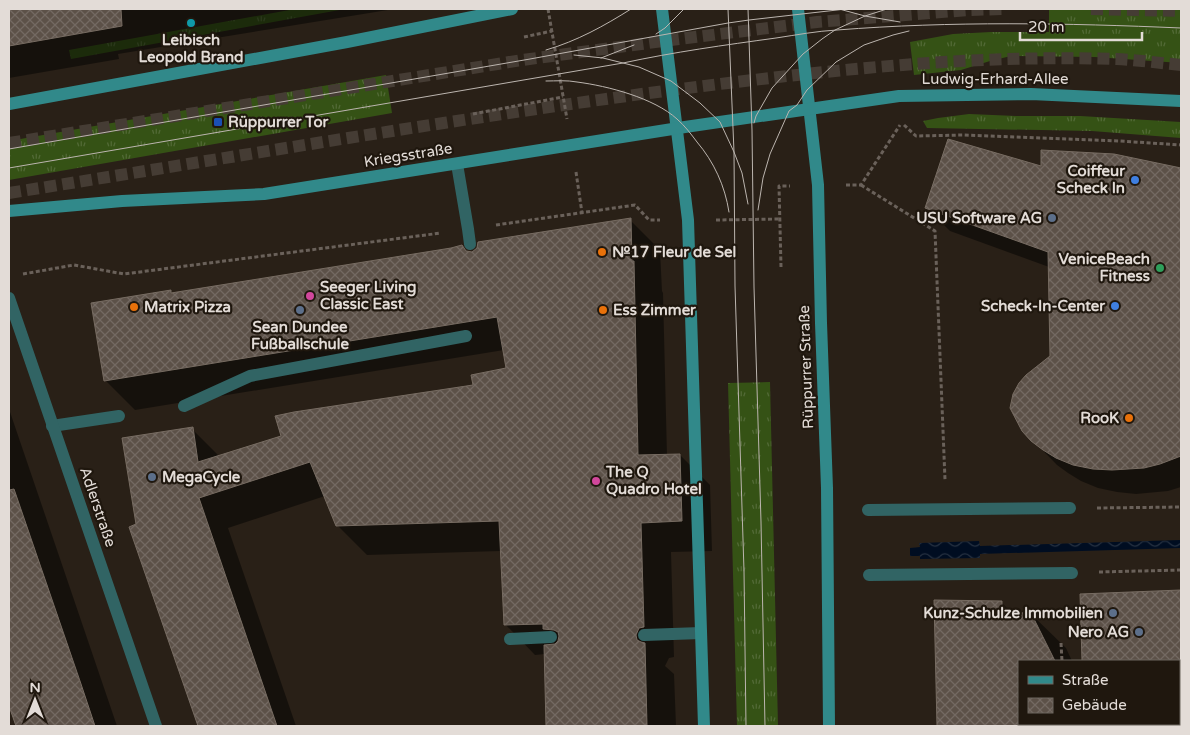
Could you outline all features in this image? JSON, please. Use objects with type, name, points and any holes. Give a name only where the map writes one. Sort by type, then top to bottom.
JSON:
[{"type":"main road","points":[[9,104],[347,42],[512,9]]},
{"type":"main road","points":[[662,9],[688,220],[704,726]]},
{"type":"main road","name":"Rüppurrer Straße","points":[[798,9],[818,185],[827,488],[829,726]]},
{"type":"main road","name":"Ludwig-Erhard-Allee","points":[[810,108],[899,96],[961,94],[1066,95],[1181,101]]},
{"type":"main road","name":"Kriegsstraße","points":[[9,211],[122,201],[264,194],[810,108]]},
{"type":"street","points":[[456,164],[470,244]]},
{"type":"street","name":"Adlerstraße","points":[[9,298],[156,726]]},
{"type":"street","points":[[184,406],[250,376],[466,336]]},
{"type":"street","points":[[52,426],[119,416]]},
{"type":"street","points":[[868,510],[1070,508]]},
{"type":"street","points":[[869,575],[1072,572]]},
{"type":"street","points":[[644,634],[701,633]]},
{"type":"street","points":[[510,639],[551,637]]},
{"type":"path","points":[[548,9],[582,213]]},
{"type":"path","points":[[473,114],[563,97]]},
{"type":"path","points":[[861,185],[902,123],[916,136],[963,135],[1181,145]]},
{"type":"path","points":[[818,185],[861,185],[935,231],[946,509]]},
{"type":"path","points":[[18,275],[74,265],[124,274],[635,205],[649,220],[688,220]]},
{"type":"path","points":[[715,220],[780,219],[781,267]]},
{"type":"path","points":[[1103,508],[1181,507]]},
{"type":"path","points":[[1104,572],[1181,570]]},
{"type":"path","points":[[1060,643],[1062,660]]},
{"type":"green space","points":[[295,9],[345,9],[71,59],[69,50]]},
{"type":"green space","points":[[1049,9],[1181,9],[1181,63],[1095,57],[1011,56],[961,70],[914,75],[910,42],[953,34],[1049,32]]},
{"type":"green space","points":[[386,75],[392,113],[9,180],[9,141]]},
{"type":"green space","points":[[969,114],[1080,116],[1181,122],[1181,138],[1092,131],[927,128],[923,121]]},
{"type":"green space","points":[[770,382],[778,726],[737,726],[728,383]]},
{"type":"water","points":[[1181,540],[1181,548],[980,554],[980,558],[920,559],[920,556],[910,556],[910,548],[920,547],[919,543],[979,541],[980,546]]},
{"type":"building","points":[[9,9],[121,9],[122,26],[9,46]]},
{"type":"building","name":"Scheck-In-Center","points":[[948,139],[1041,166],[1041,150],[1114,154],[1181,168],[1181,456],[1144,468],[1093,469],[1073,465],[1056,458],[1031,441],[1022,431],[1010,408],[1013,394],[1026,375],[1050,356],[1048,252],[925,208]]},
{"type":"building","points":[[631,218],[632,261],[634,261],[638,455],[680,454],[682,521],[641,523],[644,627],[639,628],[636,635],[637,640],[645,643],[647,726],[546,726],[544,645],[555,644],[559,636],[558,632],[554,630],[543,629],[543,624],[504,625],[499,521],[336,526],[310,462],[199,498],[277,726],[198,726],[129,527],[136,524],[122,438],[193,427],[198,462],[281,436],[275,416],[473,385],[471,375],[506,368],[497,317],[104,381],[91,303],[171,290],[171,293],[462,245],[466,251],[472,252],[477,248],[478,242]]},
{"type":"building","points":[[14,489],[95,726],[16,726],[9,706],[9,490]]},
{"type":"building","points":[[1181,590],[1181,661],[1082,660],[1080,594]]},
{"type":"building","points":[[934,600],[1002,601],[1002,618],[1030,611],[1054,660],[1018,660],[1019,726],[937,726]]},
{"type":"tunnel","points":[[9,143],[522,60],[817,22],[968,10],[1006,9]]},
{"type":"tunnel","points":[[1091,9],[1181,11]]},
{"type":"tunnel","points":[[9,193],[489,116],[649,93],[823,72],[999,59],[1116,59],[1181,65]]},
{"type":"tram line","points":[[546,50],[590,32],[631,9]]},
{"type":"tram line","points":[[656,34],[665,28],[684,9]]},
{"type":"tram line","points":[[728,9],[734,152],[735,286],[744,571],[746,726]]},
{"type":"tram line","points":[[748,9],[765,726]]},
{"type":"tram line","points":[[839,9],[900,22]]},
{"type":"tram line","points":[[9,149],[728,23],[846,9]]},
{"type":"tram line","points":[[754,123],[772,88],[803,54],[835,30],[865,16],[887,9]]},
{"type":"tram line","points":[[9,168],[680,52],[822,31],[966,24],[1052,24],[1181,28]]},
{"type":"tram line","points":[[758,210],[763,178],[770,154],[789,111],[797,105],[807,90],[836,62],[864,45],[909,31]]},
{"type":"tram line","points":[[601,58],[634,45]]},
{"type":"tram line","points":[[574,55],[603,58],[639,67],[671,81],[700,103],[720,122],[742,173],[748,204]]},
{"type":"tram line","points":[[546,81],[573,81],[630,94],[656,105],[677,119],[709,158],[722,184],[729,212]]},
{"type":"place","name":"Leibisch Leopold Brand","points":[[191,23]]},
{"type":"place","name":"Rüppurrer Tor","points":[[218,122]]},
{"type":"place","name":"Coiffeur Scheck In","points":[[1135,180]]},
{"type":"place","name":"USU Software AG","points":[[1052,218]]},
{"type":"place","name":"№17 Fleur de Sel","points":[[602,252]]},
{"type":"place","name":"VeniceBeach Fitness","points":[[1160,268]]},
{"type":"place","name":"Seeger Living Classic East","points":[[310,296]]},
{"type":"place","name":"Scheck-In-Center","points":[[1115,306]]},
{"type":"place","name":"Matrix Pizza","points":[[134,307]]},
{"type":"place","name":"Sean Dundee Fußballschule","points":[[300,310]]},
{"type":"place","name":"Ess Zimmer","points":[[603,310]]},
{"type":"place","name":"RooK","points":[[1129,418]]},
{"type":"place","name":"MegaCycle","points":[[152,477]]},
{"type":"place","name":"The Q Quadro Hotel","points":[[596,481]]},
{"type":"place","name":"Kunz-Schulze Immobilien","points":[[1113,613]]},
{"type":"place","name":"Nero AG","points":[[1139,632]]}]
